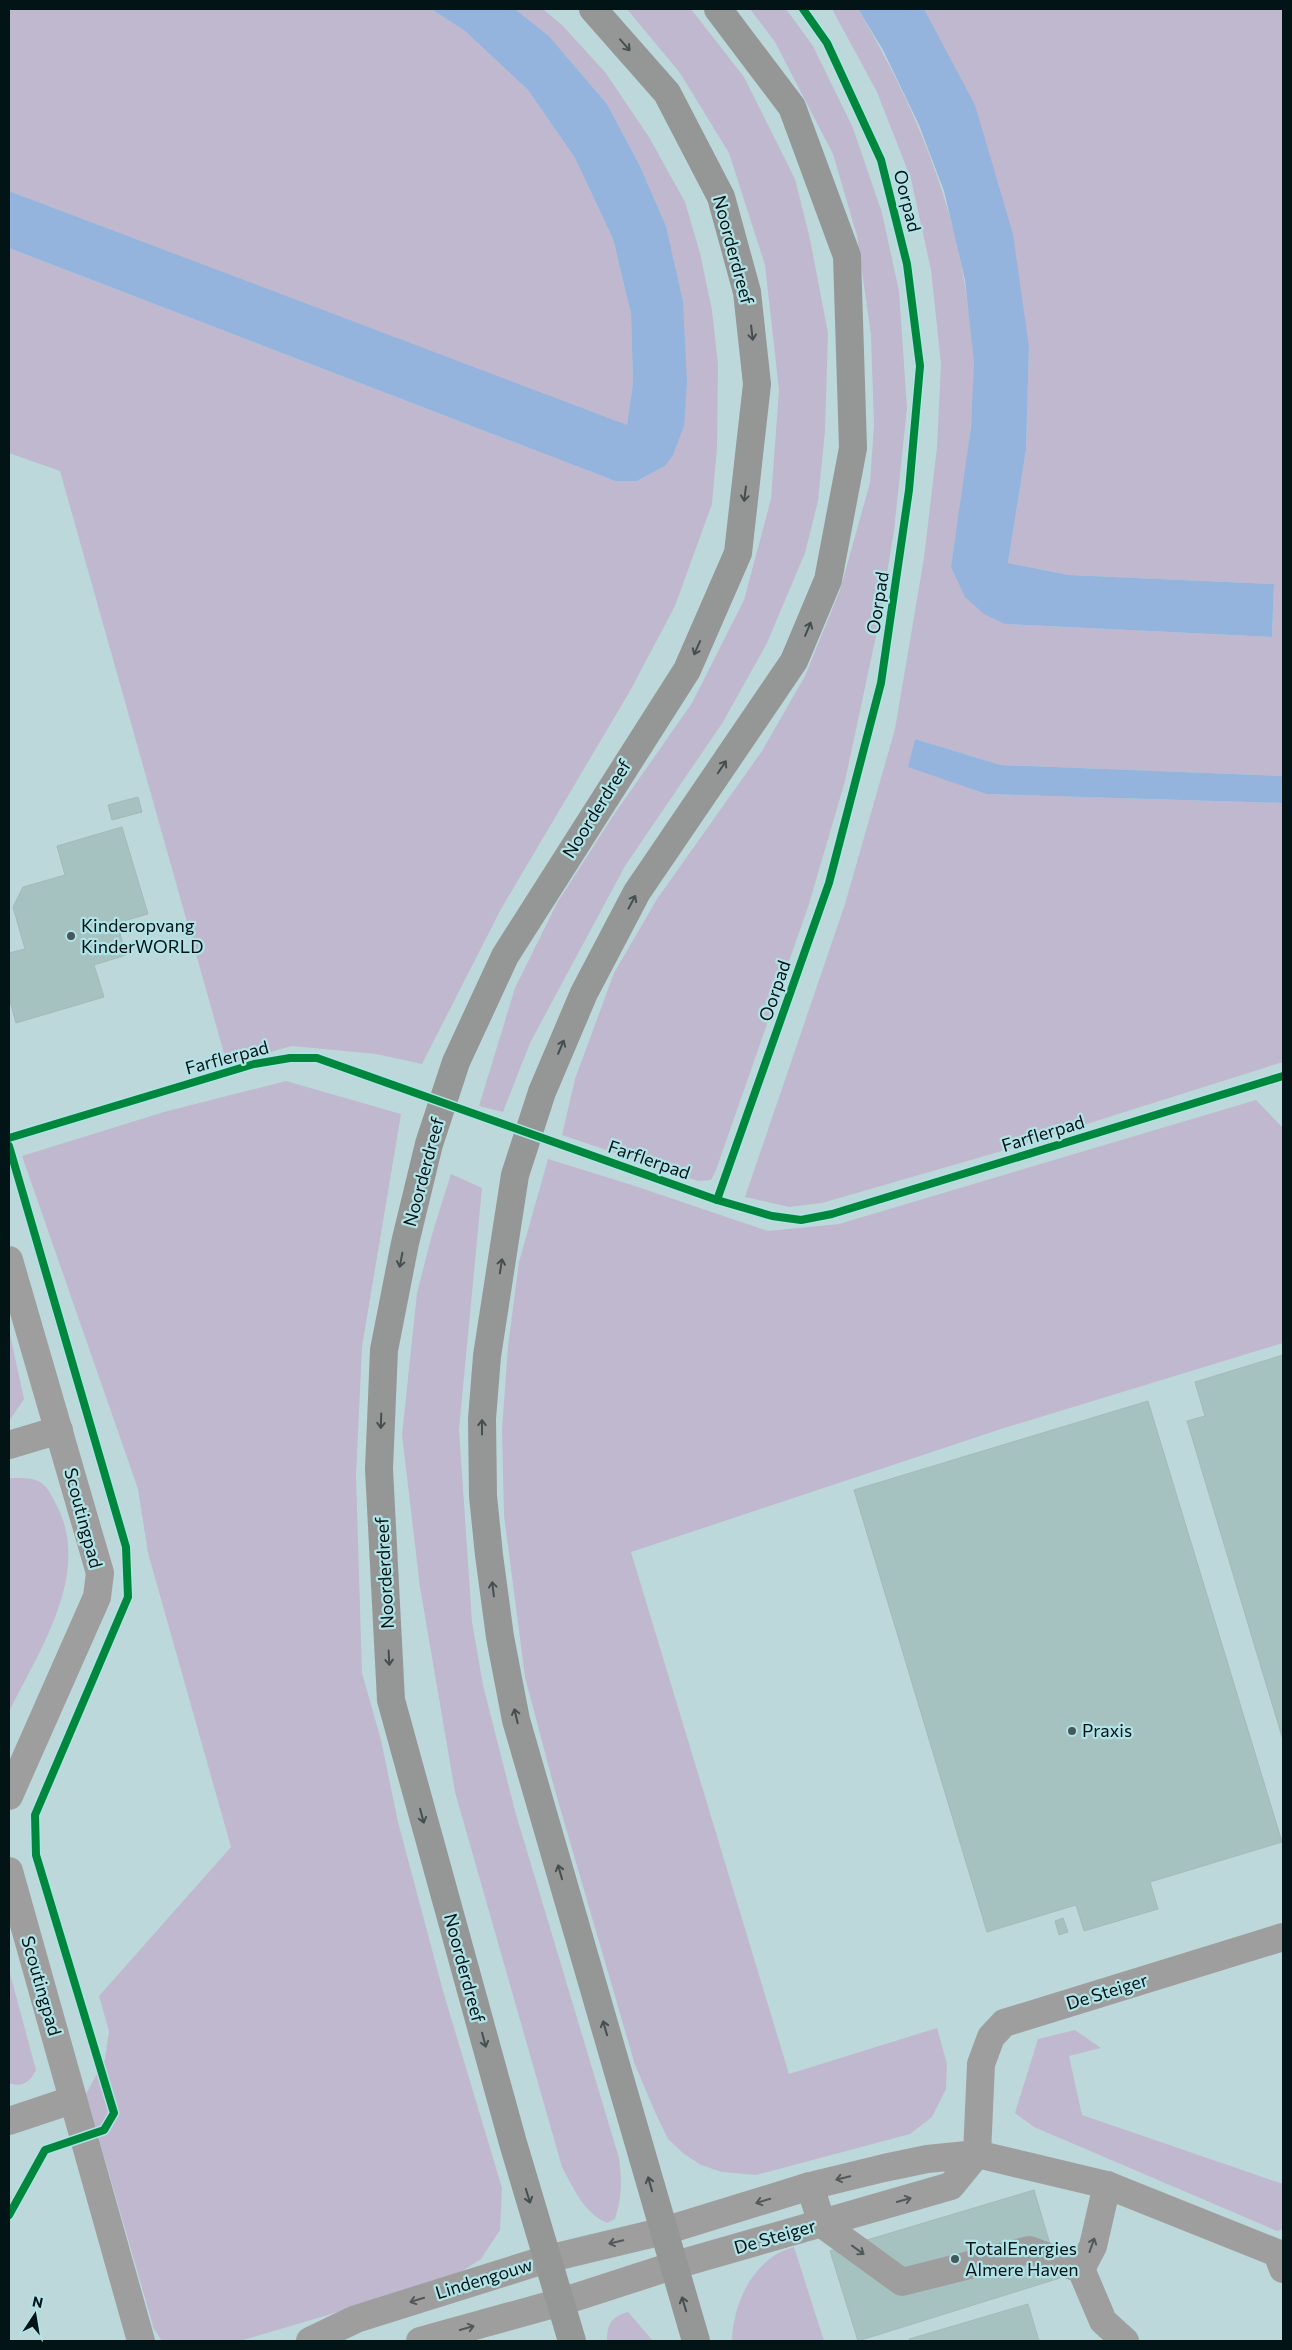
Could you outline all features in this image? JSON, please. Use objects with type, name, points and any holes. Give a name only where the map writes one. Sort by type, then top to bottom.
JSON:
[{"type":"main road","name":"Noorderdreef","points":[[572,2341],[512,2143],[391,1700],[380,1469],[384,1350],[405,1243],[429,1144],[456,1062],[505,956],[687,670],[738,553],[757,384],[747,292],[721,197],[667,93],[593,9]]},
{"type":"main road","points":[[696,2341],[672,2266],[664,2231],[516,1720],[500,1637],[483,1496],[482,1419],[487,1356],[515,1174],[542,1092],[584,993],[637,892],[794,662],[828,580],[853,448],[847,256],[792,107],[718,9]]},
{"type":"street","name":"Scoutingpad","points":[[9,1260],[100,1573],[98,1597],[9,1796]]},
{"type":"street","points":[[9,1445],[59,1430]]},
{"type":"street","name":"Scoutingpad","points":[[9,1871],[72,2100]]},
{"type":"street","name":"De Steiger","points":[[561,2302],[672,2266],[951,2186],[977,2154],[981,2064],[991,2037],[1004,2023],[1283,1937]]},
{"type":"street","points":[[9,2121],[72,2100],[142,2341]]},
{"type":"street","points":[[664,2231],[810,2186],[927,2159],[977,2154],[1107,2186],[1281,2258]]},
{"type":"street","points":[[810,2186],[822,2224],[902,2282],[1029,2250],[1081,2269],[1103,2321],[1125,2341]]},
{"type":"street","points":[[1081,2269],[1093,2246],[1107,2186]]},
{"type":"street","name":"Lindengouw","points":[[310,2341],[356,2319],[547,2259],[664,2231]]},
{"type":"street","points":[[420,2341],[561,2302]]},
{"type":"shaded area","points":[[9,9],[431,9],[465,31],[528,90],[575,158],[613,239],[631,314],[633,383],[627,426],[9,191]]},
{"type":"shaded area","points":[[515,9],[543,9],[562,25],[605,72],[649,137],[685,202],[700,253],[712,310],[718,364],[717,448],[712,504],[675,606],[630,691],[501,909],[422,1064],[376,1054],[292,1046],[227,1064],[60,471],[9,453],[9,248],[615,481],[637,481],[665,466],[666,226],[640,166],[607,104],[549,36]]},
{"type":"shaded area","points":[[627,9],[691,9],[744,77],[795,179],[810,239],[828,333],[825,431],[818,501],[805,553],[767,643],[723,722],[625,866],[530,1043],[503,1112],[479,1106],[515,988],[557,903],[613,816],[692,703],[744,600],[771,499],[779,390],[765,265],[729,153],[680,73]]},
{"type":"shaded area","points":[[750,9],[786,9],[813,46],[853,128],[882,213],[899,291],[907,408],[894,531],[879,622],[845,781],[809,904],[716,1170],[711,1180],[698,1181],[562,1135],[575,1079],[614,973],[657,899],[762,751],[805,676],[840,590],[870,483],[874,425],[871,335],[857,236],[833,154],[775,42]]},
{"type":"shaded area","points":[[832,9],[858,9],[897,81],[930,156],[954,234],[963,274],[974,352],[972,415],[951,567],[1005,624],[1272,637],[1274,584],[1069,575],[1008,563],[1026,450],[1029,347],[924,9],[1283,9],[1283,776],[1001,765],[915,739],[909,766],[986,794],[1283,803],[1283,1062],[995,1153],[822,1203],[789,1207],[745,1197],[845,904],[895,729],[924,558],[937,447],[941,364],[931,270],[911,179],[877,92]]},
{"type":"shaded area","points":[[286,1081],[401,1114],[362,1347],[356,1476],[362,1673],[381,1740],[398,1822],[443,1991],[502,2188],[500,2230],[481,2259],[450,2279],[240,2341],[162,2341],[154,2329],[86,2094],[105,2059],[109,2031],[99,1996],[231,1847],[148,1553],[138,1489],[22,1156],[164,1112]]},
{"type":"shaded area","points":[[1256,1100],[1283,1128],[1283,1343],[1001,1429],[631,1552],[789,2074],[937,2028],[947,2064],[946,2089],[932,2117],[910,2134],[756,2175],[722,2172],[701,2165],[684,2154],[668,2139],[635,2065],[554,1787],[525,1677],[504,1515],[502,1430],[508,1346],[519,1262],[548,1159],[768,1231],[839,1224]]},
{"type":"shaded area","points":[[451,1174],[482,1188],[459,1429],[472,1622],[483,1685],[515,1811],[619,2158],[621,2182],[619,2204],[615,2219],[607,2223],[585,2206],[562,2167],[455,1792],[420,1587],[402,1435],[417,1293],[433,1231]]},
{"type":"shaded area","points":[[9,1330],[24,1399],[9,1421]]},
{"type":"shaded area","points":[[9,1478],[35,1480],[40,1482],[49,1491],[58,1508],[67,1534],[68,1560],[65,1587],[57,1613],[34,1664],[9,1712]]},
{"type":"shaded area","points":[[9,1970],[36,2070],[28,2081],[18,2085],[9,2083]]},
{"type":"shaded area","points":[[1075,2030],[1101,2048],[1069,2056],[1082,2115],[1283,2184],[1283,2229],[1277,2231],[1034,2127],[1015,2113],[1038,2039]]},
{"type":"shaded area","points":[[794,2247],[824,2341],[732,2341],[736,2312],[748,2284],[767,2261]]},
{"type":"shaded area","points":[[628,2312],[653,2341],[607,2341],[611,2322],[618,2316]]},
{"type":"water","points":[[431,9],[515,9],[549,36],[607,104],[640,166],[666,226],[683,302],[687,382],[684,426],[673,455],[665,466],[637,481],[615,481],[9,248],[9,191],[627,425],[633,383],[631,314],[613,239],[575,158],[528,90],[465,31]]},
{"type":"water","points":[[858,9],[924,9],[975,105],[1013,234],[1029,347],[1026,450],[1008,563],[1069,575],[1274,584],[1272,637],[1005,624],[984,614],[965,597],[951,567],[971,427],[974,362],[965,280],[944,191],[919,125],[883,50]]},
{"type":"water","points":[[915,739],[1001,765],[1283,776],[1283,803],[986,794],[908,767]]},
{"type":"building","points":[[138,797],[142,812],[112,820],[108,805]]},
{"type":"building","name":"Kinderopvang KinderWORLD","points":[[122,827],[148,914],[117,923],[126,955],[94,965],[104,997],[16,1023],[9,997],[9,953],[25,949],[13,907],[23,887],[65,875],[57,846]]},
{"type":"building","points":[[1283,1355],[1283,1740],[1187,1421],[1205,1416],[1195,1382]]},
{"type":"building","points":[[1148,1401],[1282,1842],[1150,1882],[1158,1909],[1084,1931],[1076,1905],[987,1932],[854,1490]]},
{"type":"building","points":[[1063,1918],[1068,1932],[1059,1935],[1055,1921]]},
{"type":"building","points":[[1034,2190],[1060,2278],[858,2341],[830,2251]]},
{"type":"building","points":[[1028,2304],[1039,2341],[910,2341],[909,2339]]},
{"type":"cycle path","name":"Oorpad","points":[[717,1200],[829,883],[881,683],[909,490],[920,366],[907,264],[881,160],[827,43],[803,9]]},
{"type":"cycle path","name":"Farflerpad","points":[[9,1138],[254,1064],[290,1058],[317,1058],[717,1200],[772,1216],[801,1220],[832,1214],[1283,1076]]},
{"type":"cycle path","points":[[9,1146],[126,1547],[128,1597],[35,1815],[36,1855],[114,2113],[104,2130],[45,2150],[9,2215]]},
{"type":"place","name":"Kinderopvang KinderWORLD","points":[[71,936]]},
{"type":"place","name":"Praxis","points":[[1072,1731]]},
{"type":"place","name":"TotalEnergies Almere Haven","points":[[955,2259]]}]
